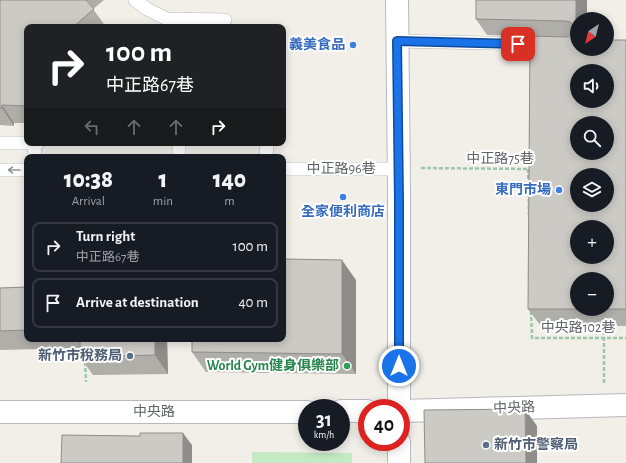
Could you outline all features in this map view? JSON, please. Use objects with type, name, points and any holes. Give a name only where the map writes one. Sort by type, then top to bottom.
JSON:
[{"type":"street","points":[[397,0],[399,399]]},
{"type":"street","name":"中央路","points":[[410,411],[626,405]]},
{"type":"street","name":"中央路","points":[[0,412],[298,412]]},
{"type":"street","points":[[399,451],[399,463]]},
{"type":"lane","points":[[136,0],[147,9],[167,19],[225,20]]},
{"type":"lane","points":[[397,41],[570,45]]},
{"type":"lane","points":[[0,143],[24,143]]},
{"type":"lane","name":"中正路96巷","points":[[286,169],[398,169]]},
{"type":"lane","points":[[0,170],[24,170]]},
{"type":"path","name":"中正路75巷","points":[[398,169],[536,169]]},
{"type":"path","points":[[528,169],[529,223]]},
{"type":"path","name":"中央路102巷","points":[[531,307],[532,338],[626,338]]},
{"type":"path","points":[[604,326],[604,406]]},
{"type":"path","points":[[85,360],[86,382]]},
{"type":"green space","points":[[252,452],[352,453],[352,463],[252,463]]},
{"type":"building","points":[[0,0],[86,0],[94,9],[76,24],[24,24],[24,106],[2,105],[2,108],[0,108]]},
{"type":"building","name":"東門市場","points":[[476,0],[576,0],[576,12],[570,12],[570,22],[476,19]]},
{"type":"building","name":"東門市場","points":[[570,35],[570,56],[614,56],[614,40],[626,40],[626,309],[614,309],[614,272],[570,272],[570,309],[528,309],[530,36]]},
{"type":"building","points":[[286,259],[342,260],[342,354],[192,352],[192,342],[286,342]]},
{"type":"building","points":[[24,287],[24,330],[0,331],[0,288]]},
{"type":"building","points":[[80,342],[155,342],[155,355],[80,357]]},
{"type":"building","name":"新竹市警察局","points":[[525,409],[526,463],[425,463],[424,410]]},
{"type":"building","points":[[140,433],[183,433],[183,463],[61,463],[62,435],[140,436]]},
{"type":"place","name":"義美食品","points":[[353,45]]},
{"type":"place","name":"東門市場","points":[[559,190]]},
{"type":"place","name":"全家便利商店","points":[[343,197]]},
{"type":"place","name":"新竹市稅務局","points":[[130,356]]},
{"type":"place","name":"World Gym健身俱樂部","points":[[347,366]]},
{"type":"place","name":"新竹市警察局","points":[[486,445]]},
{"type":"route","points":[[399,366],[397,41],[518,44]]}]
